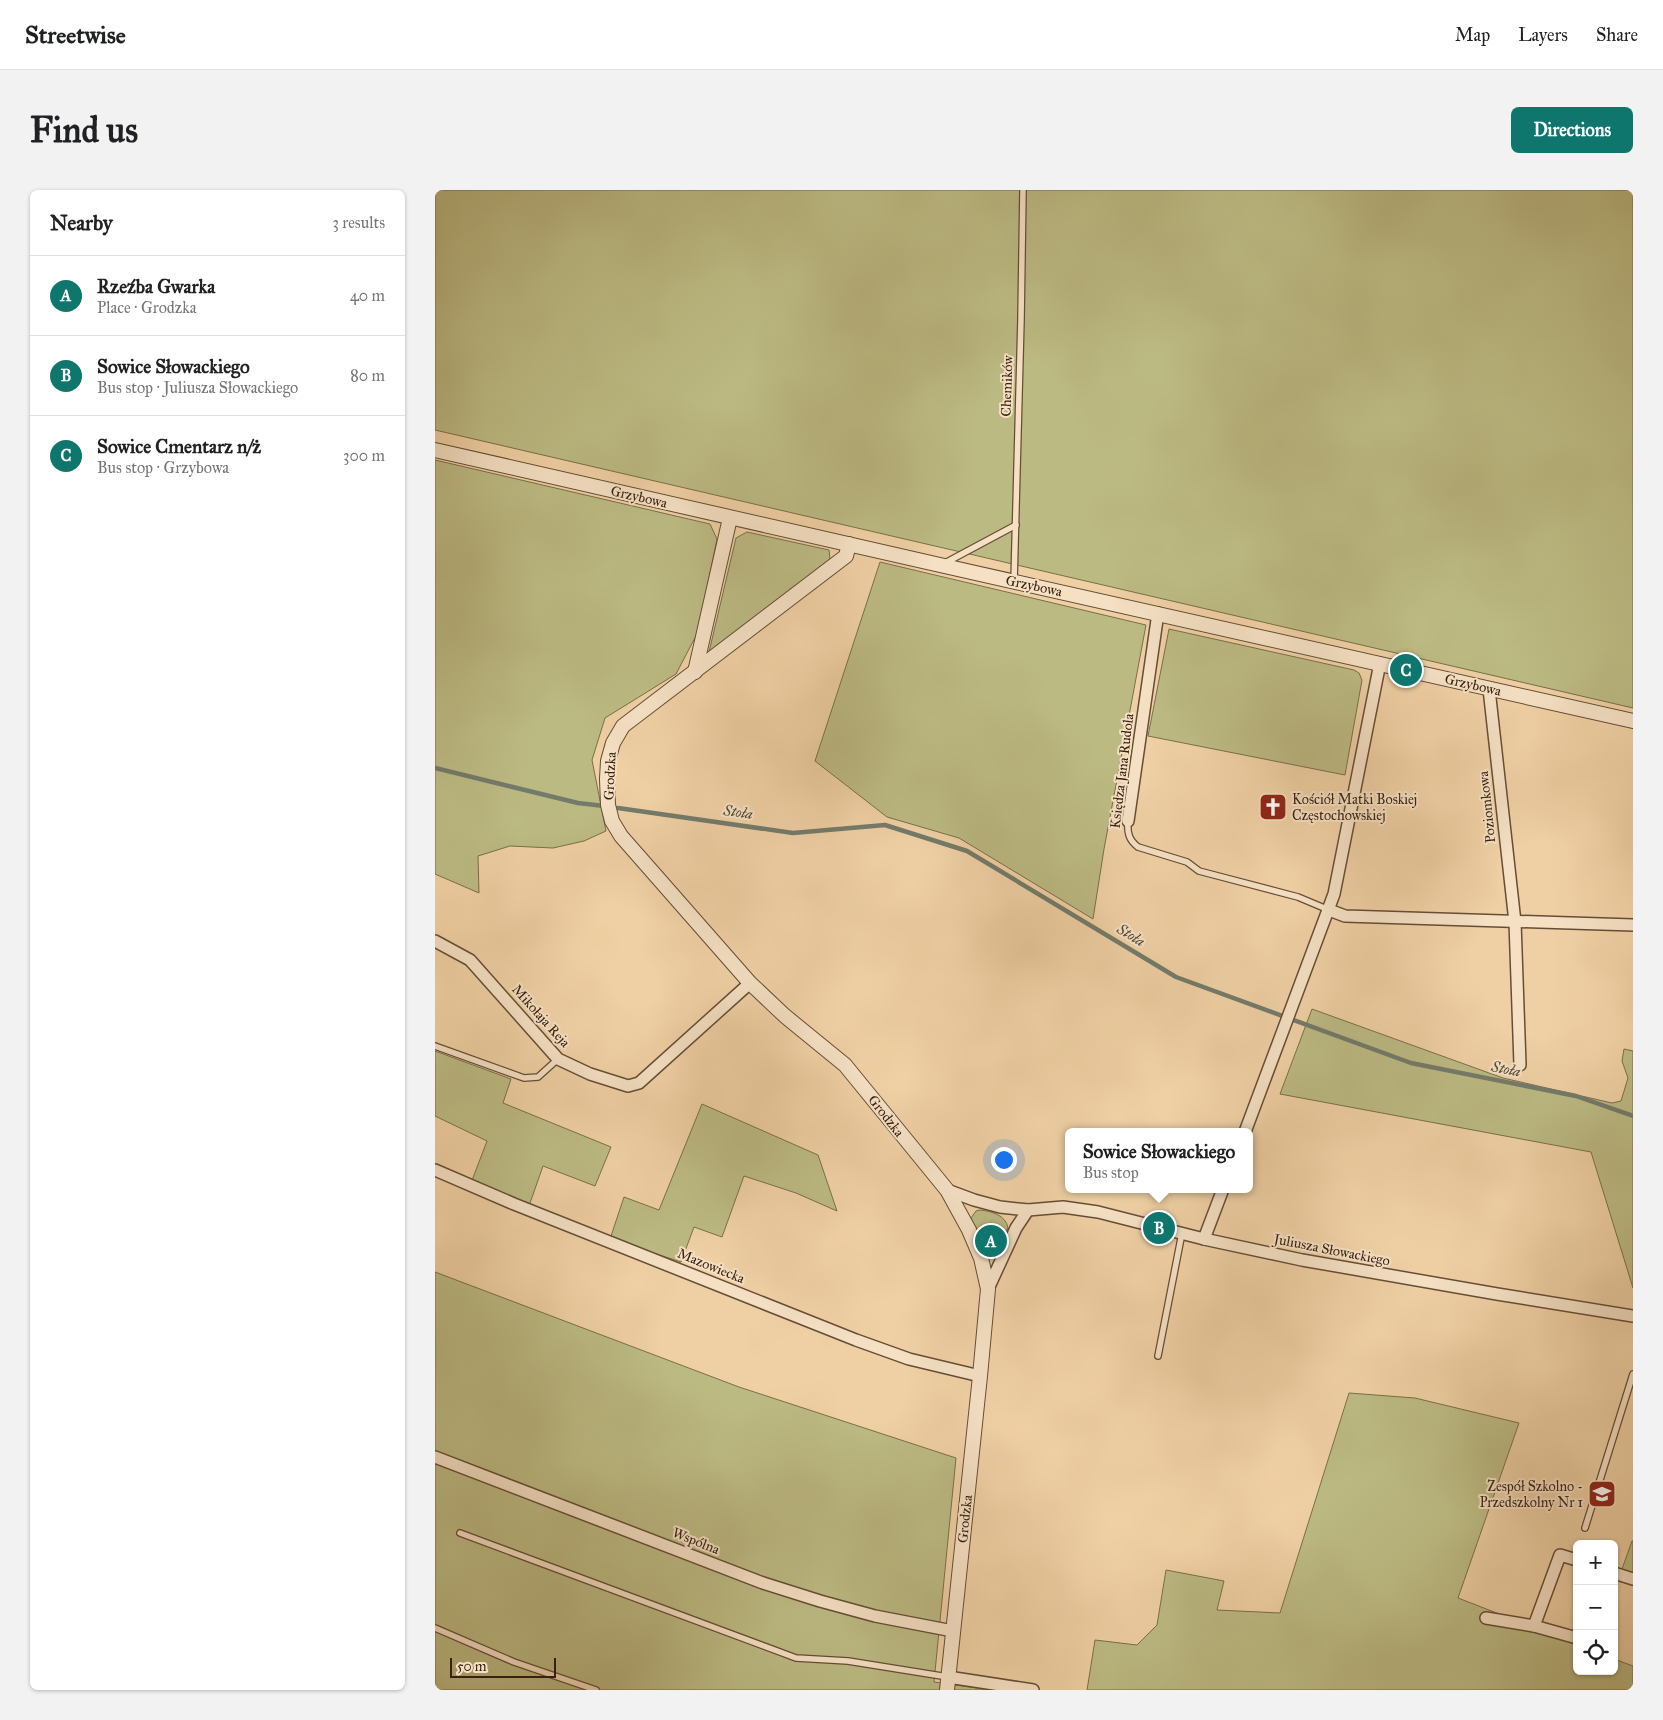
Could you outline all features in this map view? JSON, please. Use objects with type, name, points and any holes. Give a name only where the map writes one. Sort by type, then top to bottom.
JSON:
[{"type":"street","name":"Grzybowa","points":[[435,450],[1633,721]]},
{"type":"street","points":[[695,672],[730,518]]},
{"type":"street","name":"Grodzka","points":[[849,544],[846,556],[623,726],[613,742],[608,761],[608,805],[612,821],[621,836],[750,983],[785,1016],[845,1065],[947,1190],[981,1258],[987,1289],[980,1376],[947,1684]]},
{"type":"street","name":"Księdza Jana Rudola","points":[[1128,821],[1158,613]]},
{"type":"street","points":[[1246,1128],[1334,894],[1380,663]]},
{"type":"street","name":"Poziomkowa","points":[[1489,689],[1515,922],[1520,1065]]},
{"type":"street","points":[[1329,910],[1345,916],[1633,925]]},
{"type":"street","name":"Mikołaja Reja","points":[[435,941],[470,960],[558,1059],[590,1074],[628,1086],[639,1083],[750,983]]},
{"type":"street","name":"Mazowiecka","points":[[435,1170],[514,1204],[856,1340],[909,1359],[980,1376]]},
{"type":"street","name":"Juliusza Słowackiego","points":[[947,1190],[1000,1207],[1028,1210],[1063,1207],[1098,1212],[1204,1239],[1302,1260],[1633,1316]]},
{"type":"street","points":[[1204,1239],[1221,1193]]},
{"type":"street","points":[[987,1289],[1016,1228],[1028,1210]]},
{"type":"street","name":"Wspólna","points":[[435,1457],[763,1583],[875,1616],[953,1631]]},
{"type":"street","points":[[1534,1626],[1560,1555],[1573,1559]]},
{"type":"street","points":[[1618,1574],[1633,1579]]},
{"type":"street","points":[[1486,1618],[1534,1626],[1573,1637]]},
{"type":"street","points":[[947,1684],[1033,1690]]},
{"type":"lane","name":"Chemików","points":[[1014,582],[1023,190]]},
{"type":"lane","points":[[940,565],[1016,525]]},
{"type":"lane","name":"Księdza Jana Rudola","points":[[1128,821],[1128,836],[1138,848],[1187,862],[1199,870],[1298,897],[1329,910]]},
{"type":"lane","points":[[435,1046],[524,1078],[538,1077],[558,1059]]},
{"type":"lane","points":[[1158,1356],[1182,1233]]},
{"type":"lane","points":[[1585,1528],[1633,1374]]},
{"type":"lane","points":[[460,1533],[796,1658],[848,1661],[947,1684]]},
{"type":"lane","points":[[435,1628],[514,1662],[596,1690]]},
{"type":"shaded area","points":[[435,190],[1633,190],[1633,708],[435,430]]},
{"type":"shaded area","points":[[435,460],[710,524],[717,539],[698,632],[676,674],[605,718],[592,760],[606,831],[584,841],[553,848],[510,846],[478,856],[479,893],[435,874]]},
{"type":"shaded area","points":[[747,532],[829,550],[830,559],[709,652],[736,538]]},
{"type":"shaded area","points":[[880,562],[1146,625],[1104,849],[1093,919],[959,838],[887,817],[815,761]]},
{"type":"shaded area","points":[[1169,629],[1354,670],[1359,673],[1362,680],[1345,775],[1148,736]]},
{"type":"shaded area","points":[[1312,1009],[1503,1078],[1612,1103],[1621,1101],[1628,1078],[1622,1061],[1624,1049],[1633,1051],[1633,1288],[1591,1152],[1280,1094]]},
{"type":"shaded area","points":[[435,1051],[511,1079],[503,1103],[611,1147],[595,1186],[543,1166],[529,1206],[471,1183],[487,1141],[435,1116]]},
{"type":"shaded area","points":[[702,1104],[818,1155],[837,1211],[796,1193],[744,1176],[722,1237],[694,1227],[681,1262],[610,1239],[624,1197],[659,1210]]},
{"type":"shaded area","points":[[980,1210],[997,1214],[1007,1224],[1008,1228],[997,1248],[994,1249],[995,1236],[986,1235],[985,1248],[982,1245],[971,1218],[976,1211]]},
{"type":"shaded area","points":[[435,1272],[739,1387],[956,1458],[934,1682],[991,1690],[435,1690]]},
{"type":"shaded area","points":[[1349,1393],[1415,1398],[1519,1423],[1458,1598],[1573,1642],[1573,1675],[1618,1675],[1618,1660],[1633,1666],[1633,1690],[1087,1690],[1095,1640],[1137,1645],[1157,1625],[1166,1570],[1224,1581],[1217,1610],[1280,1613]]},
{"type":"shaded area","points":[[1633,1541],[1633,1573],[1622,1569]]},
{"type":"waterway","name":"Stoła","points":[[435,768],[578,803],[604,806]]},
{"type":"waterway","name":"Stoła","points":[[618,808],[793,833],[885,825],[967,851],[1176,977],[1411,1063],[1576,1096],[1633,1116]]},
{"type":"place","name":"Sowice Cmentarz n/ż","points":[[1406,670]]},
{"type":"place","name":"Kościół Matki Boskiej Częstochowskiej","points":[[1273,807]]},
{"type":"place","name":"Sowice Słowackiego","points":[[1159,1228]]},
{"type":"place","name":"Rzeźba Gwarka","points":[[991,1241]]},
{"type":"place","name":"Zespół Szkolno - Przedszkolny Nr 1","points":[[1602,1494]]}]
